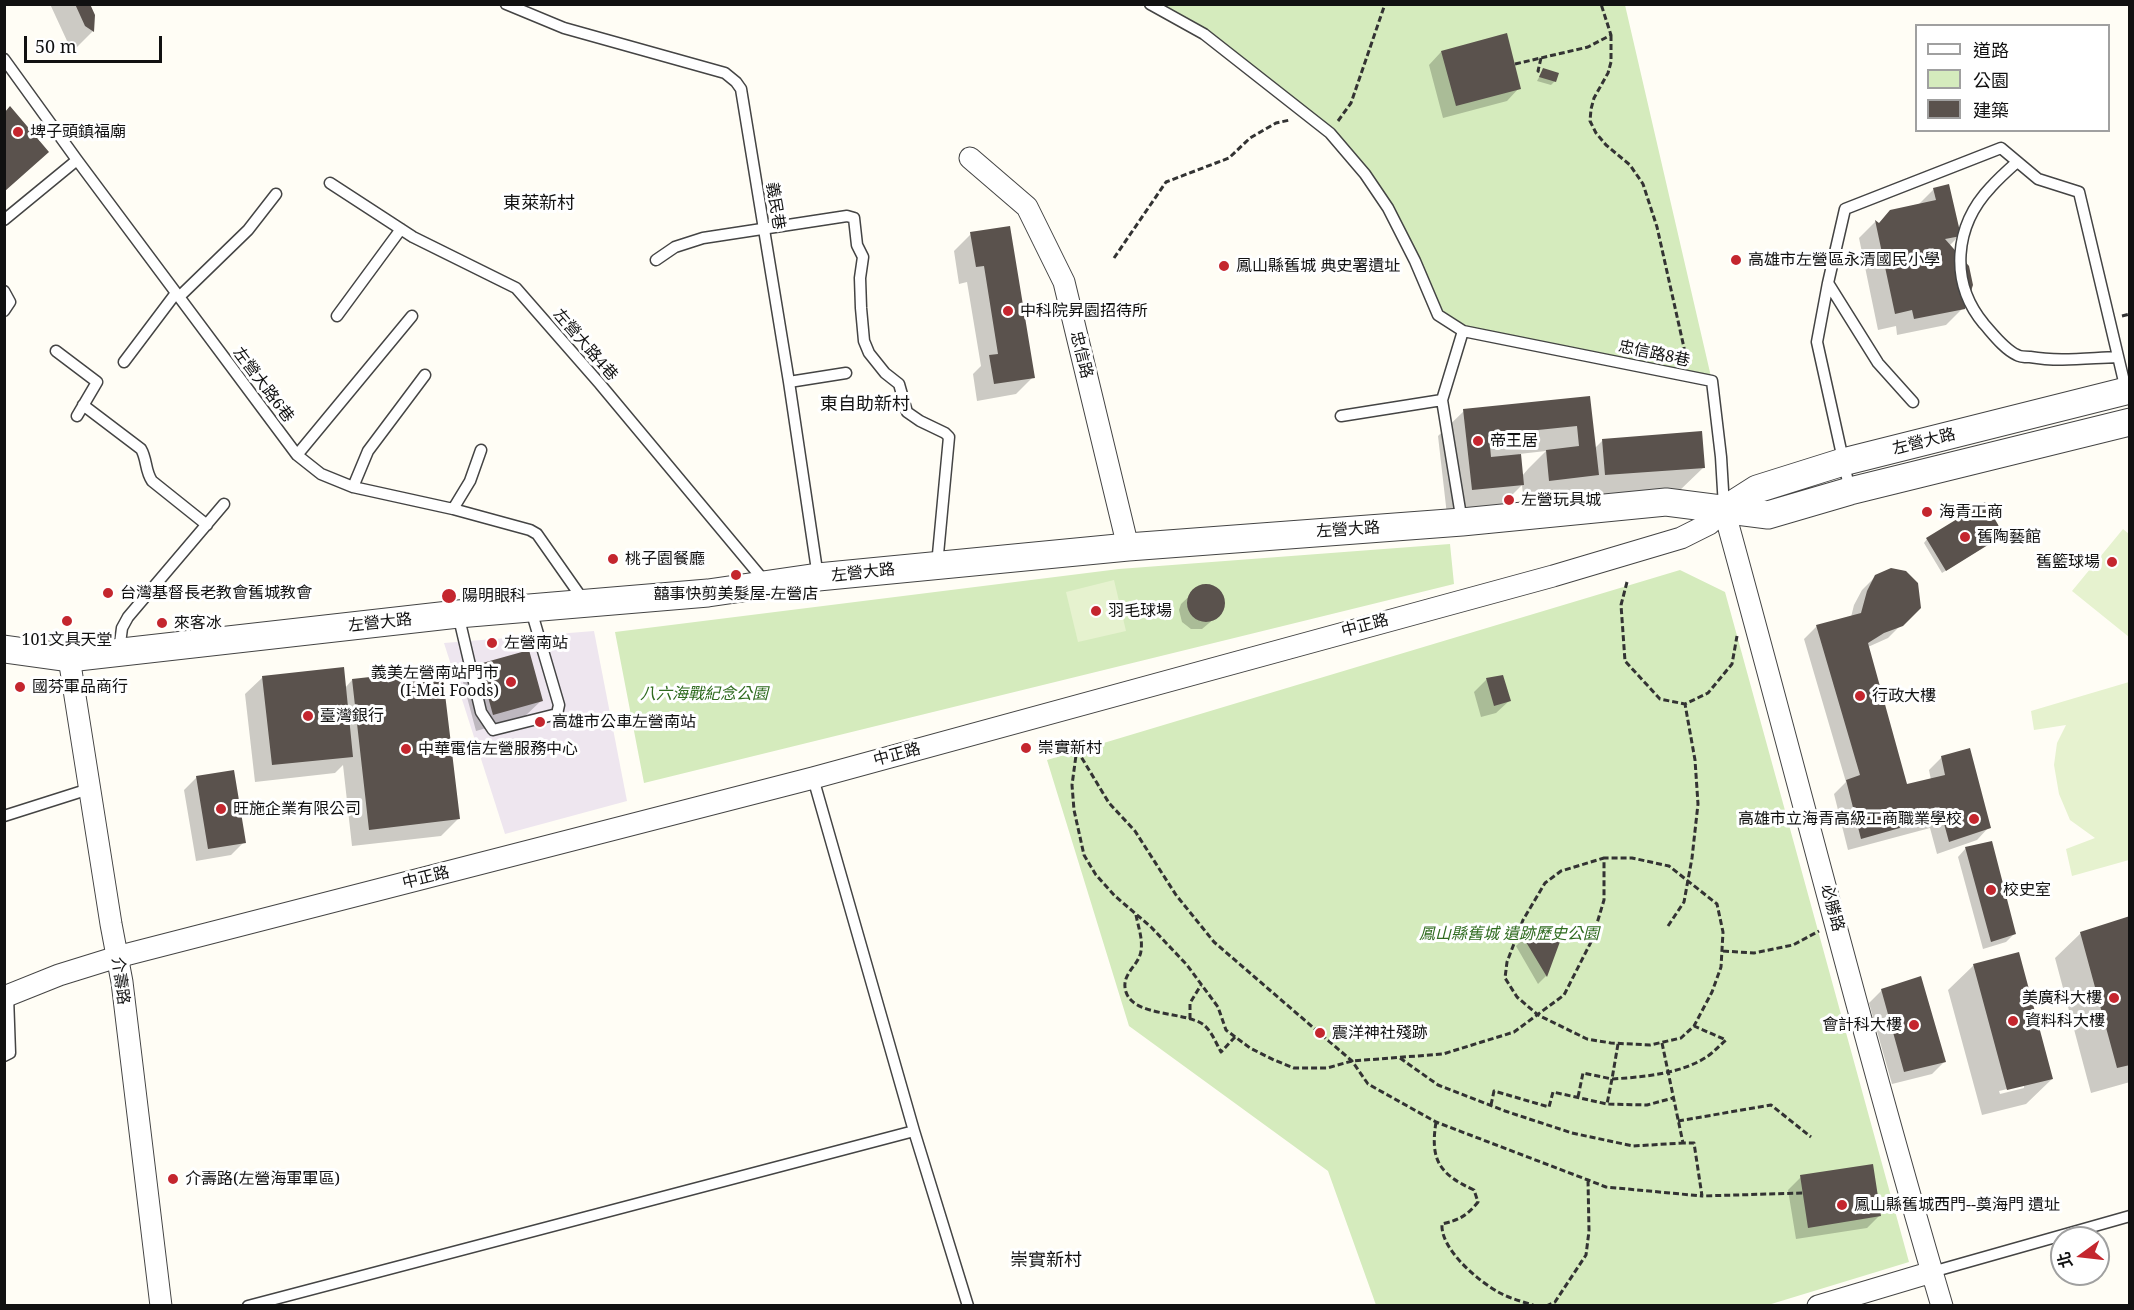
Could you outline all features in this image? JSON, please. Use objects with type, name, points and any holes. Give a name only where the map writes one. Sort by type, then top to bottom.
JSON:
[{"type":"street","name":"忠信路","points":[[970,158],[1027,207],[1064,282],[1128,547]]},
{"type":"street","name":"左營大路","points":[[1724,510],[1757,489],[1843,462],[2129,393]]},
{"type":"street","name":"左營大路","points":[[4,649],[69,658],[458,614],[708,593],[769,586],[818,577],[1128,547],[1462,522],[1666,502],[1768,515],[1850,491],[2130,422]]},
{"type":"street","name":"中正路","points":[[6,996],[59,975],[117,957],[813,778],[1552,576],[1695,532],[1709,524],[1724,510]]},
{"type":"street","name":"必勝路","points":[[1724,510],[1891,1134],[1942,1305]]},
{"type":"street","name":"介壽路","points":[[69,658],[122,982],[160,1305]]},
{"type":"street","points":[[1818,1305],[1932,1272]]},
{"type":"lane","name":"義民巷","points":[[506,4],[564,28],[725,73],[741,89],[818,577]]},
{"type":"lane","name":"忠信路8巷","points":[[1150,4],[1204,34],[1330,133],[1365,174],[1388,208],[1415,261],[1438,315],[1462,331],[1712,381],[1724,510]]},
{"type":"lane","name":"左營大路6巷","points":[[4,59],[297,455],[321,474],[353,487],[453,509],[537,534],[585,604]]},
{"type":"lane","points":[[1850,491],[1817,342],[1845,209],[2001,148],[2038,179],[2079,192],[2117,357],[2129,393]]},
{"type":"lane","points":[[4,220],[77,160]]},
{"type":"lane","points":[[2017,162],[1989,188],[1976,207],[1965,231],[1959,262],[1967,297],[1974,312],[1996,338],[2017,355],[2050,360],[2117,357]]},
{"type":"lane","name":"左營大路4巷","points":[[330,183],[401,229],[516,288],[600,384],[769,586]]},
{"type":"lane","points":[[124,362],[177,295],[248,230],[276,194]]},
{"type":"lane","points":[[656,260],[675,247],[703,238],[847,216],[854,218],[856,245],[862,256],[861,308],[864,341],[869,353],[885,373],[899,384],[907,412],[949,437],[937,566]]},
{"type":"lane","points":[[337,316],[401,229]]},
{"type":"lane","points":[[1828,283],[1878,363],[1913,402]]},
{"type":"lane","points":[[4,291],[10,302],[4,310]]},
{"type":"lane","points":[[297,455],[412,316]]},
{"type":"lane","points":[[1462,331],[1442,400],[1462,522]]},
{"type":"lane","points":[[56,351],[98,382],[77,416]]},
{"type":"lane","points":[[789,382],[846,373]]},
{"type":"lane","points":[[353,487],[368,451],[425,375]]},
{"type":"lane","points":[[1341,416],[1442,400]]},
{"type":"lane","points":[[83,405],[141,449],[147,474],[152,481],[207,525]]},
{"type":"lane","points":[[453,509],[470,481],[481,450]]},
{"type":"lane","points":[[119,652],[122,628],[128,617],[224,504]]},
{"type":"lane","points":[[458,614],[481,712],[493,730],[557,714],[559,705],[531,608]]},
{"type":"lane","points":[[813,778],[914,1131],[968,1305]]},
{"type":"lane","points":[[4,816],[89,789]]},
{"type":"lane","points":[[4,1056],[10,1053],[6,996]]},
{"type":"lane","points":[[248,1305],[914,1131]]},
{"type":"lane","points":[[1932,1272],[2130,1216]]},
{"type":"path","points":[[1330,133],[1351,103],[1385,4]]},
{"type":"path","points":[[1601,4],[1611,35],[1611,62],[1608,73],[1594,98],[1590,121],[1596,134],[1630,165],[1643,184],[1657,227],[1691,377]]},
{"type":"path","points":[[1515,64],[1588,47],[1611,35]]},
{"type":"path","points":[[1541,58],[1538,70],[1541,72]]},
{"type":"path","points":[[1114,258],[1166,182],[1229,158],[1250,138],[1276,123],[1296,120]]},
{"type":"path","points":[[1627,582],[1621,605],[1625,661],[1660,699],[1685,704],[1708,693],[1732,664],[1738,628]]},
{"type":"path","points":[[1668,926],[1684,902],[1698,804],[1695,760],[1685,704]]},
{"type":"path","points":[[1604,858],[1604,900],[1592,940],[1564,994],[1514,1032],[1443,1054],[1352,1061],[1327,1068],[1294,1068],[1258,1052],[1226,1030],[1218,1007],[1187,965],[1096,875],[1084,855],[1074,810],[1072,785],[1077,748],[1109,803],[1135,831],[1176,895],[1214,942],[1352,1061],[1368,1084],[1436,1122],[1606,1186],[1702,1196],[1803,1193]]},
{"type":"path","points":[[1604,858],[1632,858],[1669,866],[1717,904],[1723,932],[1721,967],[1712,992],[1694,1026],[1681,1038],[1650,1045],[1618,1044],[1587,1039],[1538,1015],[1517,997],[1505,978],[1507,962],[1523,920],[1545,883],[1561,871],[1604,858]]},
{"type":"path","points":[[1136,913],[1141,954],[1125,981],[1125,991],[1130,1000],[1143,1008],[1190,1019],[1203,1025],[1221,1052],[1235,1036]]},
{"type":"path","points":[[1723,951],[1754,953],[1793,945],[1836,923]]},
{"type":"path","points":[[1190,1019],[1192,996],[1202,985]]},
{"type":"path","points":[[1578,1097],[1583,1073],[1612,1079],[1639,1077],[1683,1068],[1707,1056],[1726,1040],[1694,1026]]},
{"type":"path","points":[[1662,1042],[1683,1143]]},
{"type":"path","points":[[1607,1104],[1618,1044]]},
{"type":"path","points":[[1399,1057],[1438,1085],[1572,1133],[1633,1146],[1694,1143],[1702,1196]]},
{"type":"path","points":[[1491,1105],[1494,1091],[1549,1107],[1553,1092],[1607,1104],[1647,1105],[1673,1098]]},
{"type":"path","points":[[1678,1121],[1770,1105],[1811,1137]]},
{"type":"path","points":[[1436,1122],[1433,1140],[1436,1161],[1461,1184],[1474,1190],[1478,1202],[1469,1214],[1458,1220],[1442,1224],[1442,1233],[1450,1250],[1479,1278],[1500,1293],[1536,1305]]},
{"type":"path","points":[[1546,1305],[1555,1302],[1586,1255],[1589,1231],[1588,1180]]},
{"type":"shaded area","name":"高雄市公車左營南站","points":[[594,631],[627,801],[505,834],[444,643]]},
{"type":"green space","points":[[1150,5],[1625,5],[1712,381],[1463,331],[1438,315],[1388,208],[1344,150],[1204,34]]},
{"type":"green space","name":"舊籃球場","points":[[2123,529],[2129,534],[2129,637],[2072,591]]},
{"type":"green space","name":"八六海戰紀念公園","points":[[1450,544],[1454,584],[644,783],[615,632],[1119,569]]},
{"type":"green space","name":"鳳山縣舊城 遺跡歷史公園","points":[[1680,570],[1725,592],[1909,1262],[1768,1305],[1376,1305],[1328,1171],[1129,1026],[1047,760]]},
{"type":"green space","name":"羽毛球場","points":[[1114,580],[1126,631],[1078,642],[1066,592]]},
{"type":"green space","points":[[2129,682],[2129,860],[2072,876],[2066,849],[2095,838],[2070,820],[2059,794],[2054,765],[2057,743],[2066,725],[2034,730],[2031,711]]},
{"type":"building","points":[[75,4],[90,4],[95,15],[94,32],[85,26]]},
{"type":"building","points":[[1507,33],[1521,89],[1456,106],[1441,51]]},
{"type":"building","points":[[1543,68],[1559,73],[1556,82],[1539,77]]},
{"type":"building","name":"埤子頭鎮福廟","points":[[10,106],[49,152],[5,191],[5,112]]},
{"type":"building","points":[[1949,184],[1961,236],[1945,239],[1969,266],[1973,285],[1965,309],[1914,319],[1912,310],[1895,314],[1875,220],[1879,223],[1890,210],[1936,200],[1933,188]]},
{"type":"building","name":"中科院昇園招待所","points":[[1010,226],[1035,378],[994,384],[989,355],[998,354],[984,266],[976,267],[970,232]]},
{"type":"building","name":"帝王居","points":[[1590,396],[1599,475],[1549,481],[1546,450],[1579,446],[1577,426],[1489,435],[1491,457],[1521,454],[1524,485],[1472,490],[1463,409]]},
{"type":"building","points":[[1702,431],[1705,468],[1605,475],[1602,439]]},
{"type":"building","name":"舊陶藝館","points":[[1985,502],[2004,535],[1946,571],[1926,538]]},
{"type":"building","name":"行政大樓","points":[[1891,568],[1906,571],[1918,583],[1921,608],[1903,626],[1884,633],[1868,643],[1907,784],[1945,775],[1941,756],[1970,748],[1991,828],[1949,842],[1942,816],[1861,839],[1846,780],[1860,775],[1816,625],[1861,613],[1867,591],[1875,575]]},
{"type":"building","points":[[1206,584],[1220,589],[1225,603],[1220,617],[1206,622],[1192,617],[1187,603],[1192,589]]},
{"type":"building","name":"義美左營南站門市 (I-Mei Foods)","points":[[529,650],[543,701],[493,715],[479,664]]},
{"type":"building","name":"臺灣銀行","points":[[344,667],[353,757],[272,765],[262,676]]},
{"type":"building","name":"中華電信左營服務中心","points":[[442,669],[460,819],[369,830],[352,679]]},
{"type":"building","points":[[1503,675],[1511,701],[1494,706],[1486,678]]},
{"type":"building","name":"旺施企業有限公司","points":[[234,770],[246,843],[208,849],[196,776]]},
{"type":"building","name":"校史室","points":[[1992,841],[2016,934],[1991,942],[1965,847]]},
{"type":"building","name":"美廣科大樓","points":[[2130,916],[2130,1065],[2117,1068],[2080,932]]},
{"type":"building","points":[[1565,928],[1547,977],[1523,937]]},
{"type":"building","name":"資料科大樓","points":[[2019,952],[2053,1079],[2007,1090],[1973,964]]},
{"type":"building","name":"會計科大樓","points":[[1921,976],[1946,1062],[1904,1072],[1881,989]]},
{"type":"building","name":"鳳山縣舊城西門--奠海門 遺址","points":[[1873,1164],[1881,1216],[1808,1228],[1800,1175]]},
{"type":"place","name":"埤子頭鎮福廟","points":[[18,132]]},
{"type":"place","name":"高雄市左營區永清國民小學","points":[[1736,260]]},
{"type":"place","name":"鳳山縣舊城 典史署遺址","points":[[1224,266]]},
{"type":"place","name":"中科院昇園招待所","points":[[1008,311]]},
{"type":"place","name":"帝王居","points":[[1478,441]]},
{"type":"place","name":"左營玩具城","points":[[1509,500]]},
{"type":"place","name":"海青工商","points":[[1927,512]]},
{"type":"place","name":"舊陶藝館","points":[[1965,537]]},
{"type":"place","name":"桃子園餐廳","points":[[613,559]]},
{"type":"place","name":"舊籃球場","points":[[2112,562]]},
{"type":"place","name":"囍事快剪美髮屋-左營店","points":[[736,575]]},
{"type":"place","name":"台灣基督長老教會舊城教會","points":[[108,593]]},
{"type":"place","name":"陽明眼科","points":[[449,596]]},
{"type":"place","name":"羽毛球場","points":[[1096,611]]},
{"type":"place","name":"101文具天堂","points":[[67,621]]},
{"type":"place","name":"來客冰","points":[[162,623]]},
{"type":"place","name":"左營南站","points":[[492,643]]},
{"type":"place","name":"義美左營南站門市 (I-Mei Foods)","points":[[511,682]]},
{"type":"place","name":"國芬軍品商行","points":[[20,687]]},
{"type":"place","name":"行政大樓","points":[[1860,696]]},
{"type":"place","name":"臺灣銀行","points":[[308,716]]},
{"type":"place","name":"高雄市公車左營南站","points":[[540,722]]},
{"type":"place","name":"崇實新村","points":[[1026,748]]},
{"type":"place","name":"中華電信左營服務中心","points":[[406,749]]},
{"type":"place","name":"旺施企業有限公司","points":[[221,809]]},
{"type":"place","name":"高雄市立海青高級工商職業學校","points":[[1974,819]]},
{"type":"place","name":"校史室","points":[[1991,890]]},
{"type":"place","name":"美廣科大樓","points":[[2114,998]]},
{"type":"place","name":"資料科大樓","points":[[2013,1021]]},
{"type":"place","name":"會計科大樓","points":[[1914,1025]]},
{"type":"place","name":"震洋神社殘跡","points":[[1320,1033]]},
{"type":"place","name":"介壽路(左營海軍軍區)","points":[[173,1179]]},
{"type":"place","name":"鳳山縣舊城西門--奠海門 遺址","points":[[1842,1205]]},
{"type":"district","name":"東萊新村","points":[[539,204]]},
{"type":"district","name":"東自助新村","points":[[865,405]]},
{"type":"district","name":"崇實新村","points":[[1046,1261]]}]
